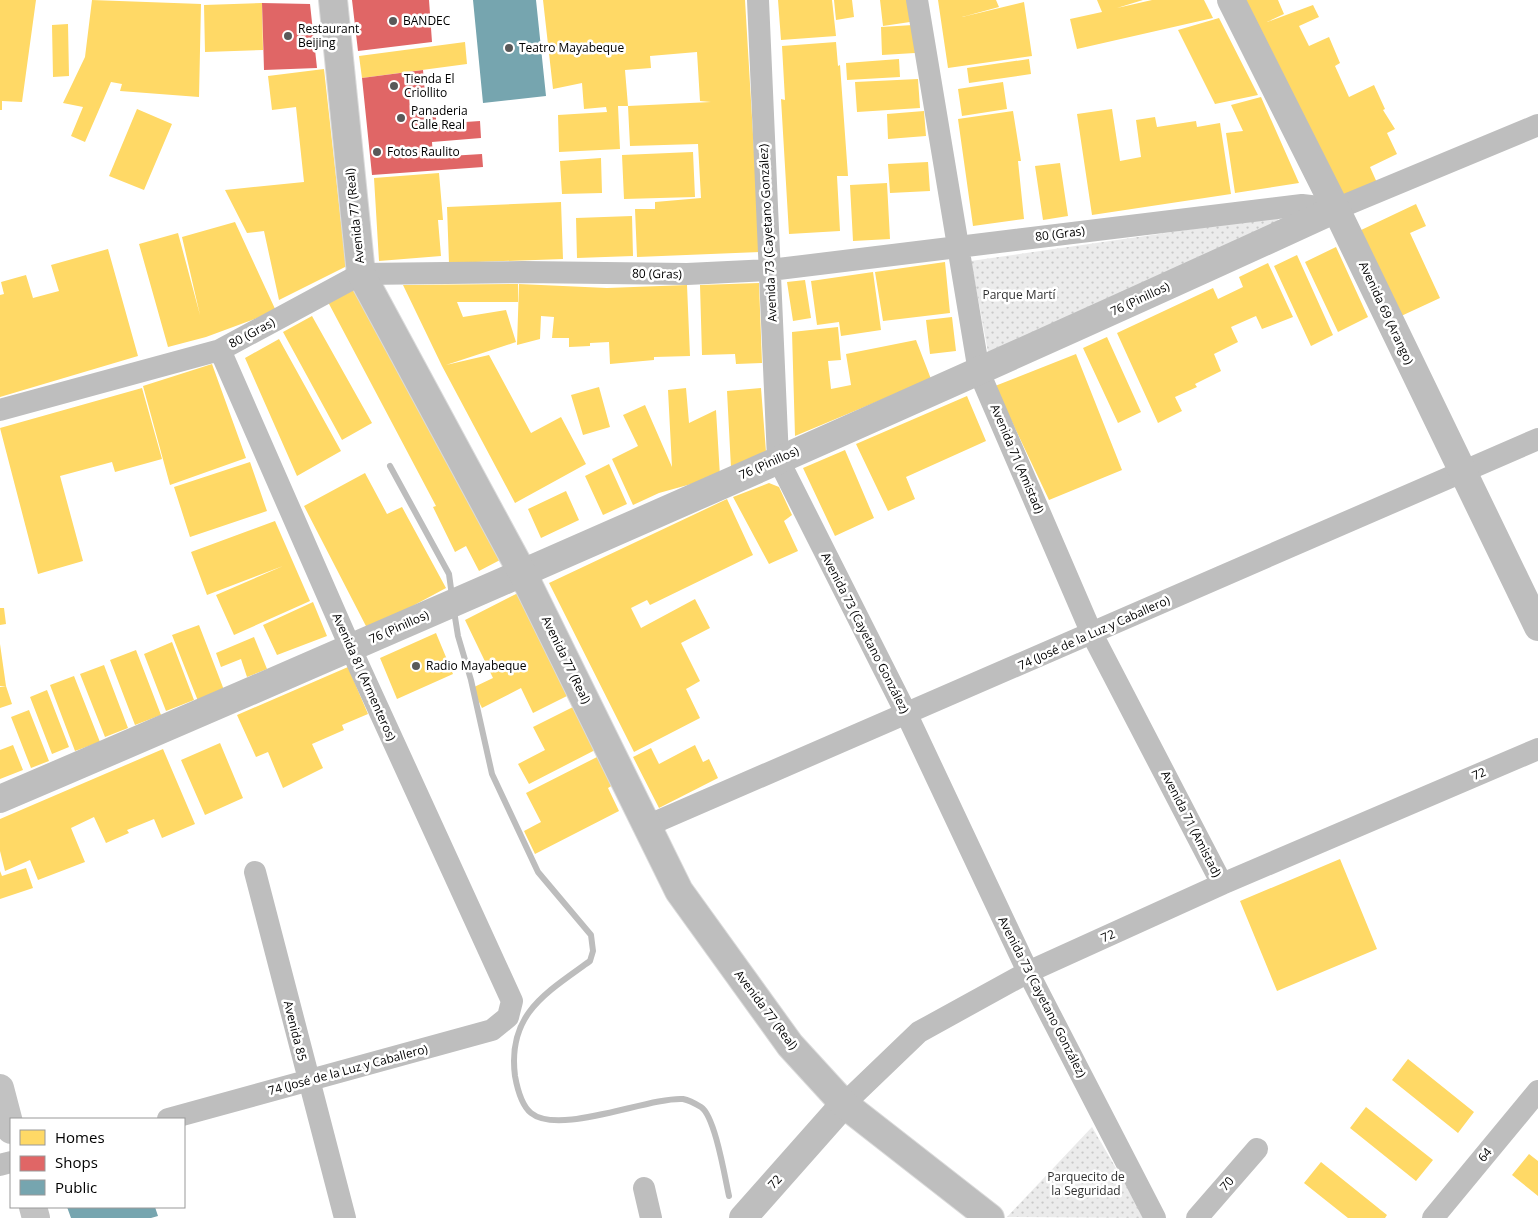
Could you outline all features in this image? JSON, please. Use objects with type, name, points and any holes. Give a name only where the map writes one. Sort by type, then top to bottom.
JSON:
[{"type":"main road","points":[[0,1088],[10,1126]]},
{"type":"street","name":"Avenida 77 (Real)","points":[[333,0],[361,274],[522,572],[649,826],[679,891],[790,1045],[844,1104],[990,1218]]},
{"type":"street","name":"Avenida 73 (Cayetano González)","points":[[758,0],[778,458],[907,715],[1028,972],[1155,1218]]},
{"type":"street","name":"Avenida 71 (Amistad)","points":[[917,0],[957,247],[980,372],[1092,634],[1222,884]]},
{"type":"street","name":"Avenida 69 (Arango)","points":[[1231,0],[1336,209],[1462,474],[1538,627]]},
{"type":"street","name":"76 (Pinillos)","points":[[0,799],[351,649],[778,458],[980,372],[1336,209],[1538,125]]},
{"type":"street","name":"80 (Gras)","points":[[0,410],[220,350],[361,274],[523,272],[687,274],[770,270],[1302,205],[1336,209]]},
{"type":"street","name":"Avenida 81 (Armenteros)","points":[[220,350],[351,649],[512,1001]]},
{"type":"street","name":"74 (José de la Luz y Caballero)","points":[[649,826],[1538,440]]},
{"type":"street","name":"72","points":[[743,1218],[844,1104],[919,1032],[1028,972],[1222,884],[1538,749]]},
{"type":"street","name":"Avenida 85","points":[[255,872],[345,1218]]},
{"type":"street","name":"74 (José de la Luz y Caballero)","points":[[172,1118],[492,1030],[508,1017],[512,1001]]},
{"type":"street","name":"64","points":[[1433,1218],[1538,1091]]},
{"type":"street","name":"70","points":[[1197,1218],[1257,1149]]},
{"type":"street","points":[[644,1188],[651,1218]]},
{"type":"green space","name":"Parque Martí","points":[[1277,217],[1281,227],[988,352],[971,261]]},
{"type":"green space","name":"Parquecito de la Seguridad","points":[[1092,1127],[1145,1218],[1007,1217]]},
{"type":"building: Homes","points":[[0,0],[36,0],[22,102],[2,101],[2,110],[0,110]]},
{"type":"building: Homes","points":[[92,0],[201,4],[199,97],[120,91],[122,84],[111,82],[85,142],[71,136],[83,107],[63,103],[85,57]]},
{"type":"building: Homes","points":[[543,0],[745,0],[760,252],[637,257],[635,209],[655,209],[655,202],[701,198],[698,144],[630,146],[628,106],[618,106],[620,149],[559,152],[558,115],[607,112],[606,107],[584,109],[582,83],[553,89]],"holes":[[[697,52],[700,101],[711,102],[628,106],[625,70],[651,68],[650,56]]]},
{"type":"building: Homes","points":[[778,0],[832,0],[836,36],[781,40]]},
{"type":"building: Homes","points":[[834,0],[852,0],[854,17],[836,20]]},
{"type":"building: Homes","points":[[880,0],[907,0],[910,22],[883,26]]},
{"type":"building: Homes","points":[[938,0],[996,0],[999,7],[962,17],[1024,2],[1032,56],[948,68]]},
{"type":"building: Homes","points":[[1097,0],[1143,0],[1117,8],[1152,0],[1204,0],[1213,18],[1077,49],[1070,19],[1102,12]]},
{"type":"building: Homes","points":[[1245,0],[1278,0],[1284,14],[1267,22],[1313,5],[1319,17],[1299,26],[1309,46],[1329,37],[1340,63],[1335,66],[1349,97],[1374,85],[1385,109],[1383,110],[1395,129],[1387,133],[1397,154],[1370,167],[1378,185],[1344,201]]},
{"type":"building: Homes","points":[[262,3],[263,50],[205,52],[204,5]]},
{"type":"building: Homes","points":[[1219,18],[1258,95],[1215,104],[1178,30]]},
{"type":"building: Homes","points":[[68,24],[69,76],[53,77],[52,25]]},
{"type":"building: Homes","points":[[913,25],[915,53],[882,55],[881,27]]},
{"type":"building: Homes","points":[[465,42],[467,64],[362,78],[359,56]]},
{"type":"building: Homes","points":[[836,42],[838,66],[840,65],[848,176],[837,176],[840,231],[789,234],[781,99],[785,100],[782,46]]},
{"type":"building: Homes","points":[[899,59],[900,77],[847,80],[846,63]]},
{"type":"building: Homes","points":[[1029,59],[1031,74],[969,83],[967,68]]},
{"type":"building: Homes","points":[[324,69],[341,222],[349,265],[279,300],[264,231],[247,233],[225,190],[304,182],[296,107],[272,110],[268,76]]},
{"type":"building: Homes","points":[[918,79],[920,108],[857,112],[855,82]]},
{"type":"building: Homes","points":[[1003,82],[1007,109],[962,116],[958,89]]},
{"type":"building: Homes","points":[[1261,97],[1299,183],[1235,193],[1226,133],[1243,131],[1231,105]]},
{"type":"building: Homes","points":[[137,109],[172,124],[144,190],[109,176]]},
{"type":"building: Homes","points":[[1112,109],[1120,161],[1141,157],[1136,120],[1155,117],[1157,127],[1196,121],[1197,127],[1220,123],[1231,194],[1092,215],[1077,114]]},
{"type":"building: Homes","points":[[924,111],[926,136],[888,139],[887,114]]},
{"type":"building: Homes","points":[[1013,111],[1021,161],[1018,161],[1024,219],[973,226],[958,119]]},
{"type":"building: Homes","points":[[693,152],[695,197],[624,199],[622,155]]},
{"type":"building: Homes","points":[[601,158],[602,193],[562,194],[560,161]]},
{"type":"building: Homes","points":[[928,162],[930,191],[890,193],[888,164]]},
{"type":"building: Homes","points":[[1060,163],[1068,216],[1043,220],[1035,166]]},
{"type":"building: Homes","points":[[439,173],[443,220],[438,220],[441,256],[379,261],[374,178]]},
{"type":"building: Homes","points":[[887,183],[890,239],[853,241],[850,185]]},
{"type":"building: Homes","points":[[561,202],[563,259],[449,263],[447,207]]},
{"type":"building: Homes","points":[[1416,204],[1426,226],[1410,233],[1440,298],[1399,317],[1359,231]]},
{"type":"building: Homes","points":[[632,216],[633,256],[577,258],[576,218]]},
{"type":"building: Homes","points":[[235,222],[276,311],[206,337],[168,347],[139,244],[178,233],[200,315],[182,237]]},
{"type":"building: Homes","points":[[1336,247],[1368,317],[1338,332],[1305,262]]},
{"type":"building: Homes","points":[[108,249],[138,356],[0,397],[0,295],[4,294],[1,282],[26,275],[33,298],[59,291],[51,265]]},
{"type":"building: Homes","points":[[1297,255],[1333,335],[1311,346],[1274,266]]},
{"type":"building: Homes","points":[[945,262],[950,313],[883,321],[875,272]]},
{"type":"building: Homes","points":[[1268,263],[1293,317],[1262,329],[1256,316],[1231,327],[1238,342],[1214,354],[1221,371],[1195,384],[1197,387],[1175,397],[1182,411],[1158,423],[1117,333],[1213,288],[1218,299],[1243,287],[1239,277]]},
{"type":"building: Homes","points":[[873,272],[881,330],[841,336],[839,322],[817,325],[811,281]]},
{"type":"building: Homes","points":[[805,280],[811,318],[793,321],[787,282]]},
{"type":"building: Homes","points":[[759,283],[762,363],[736,364],[735,354],[702,355],[700,285]]},
{"type":"building: Homes","points":[[518,284],[518,302],[457,302],[463,317],[506,310],[516,342],[446,365],[489,355],[531,433],[561,417],[586,464],[515,503],[442,366],[403,285]]},
{"type":"building: Homes","points":[[519,284],[607,288],[687,285],[690,356],[654,357],[654,360],[610,364],[609,342],[590,343],[590,346],[569,347],[569,338],[552,338],[554,317],[541,316],[540,339],[517,345]]},
{"type":"building: Homes","points":[[354,288],[500,560],[479,571],[466,546],[455,552],[433,507],[436,506],[328,302]]},
{"type":"building: Homes","points":[[312,316],[372,423],[342,440],[283,332]]},
{"type":"building: Homes","points":[[952,317],[956,351],[930,354],[926,320]]},
{"type":"building: Homes","points":[[838,327],[841,360],[828,361],[831,389],[851,385],[846,354],[916,340],[931,379],[795,436],[792,332]]},
{"type":"building: Homes","points":[[1107,337],[1141,412],[1118,423],[1083,348]]},
{"type":"building: Homes","points":[[279,339],[341,451],[297,476],[245,358]]},
{"type":"building: Homes","points":[[1076,354],[1122,470],[1049,500],[995,386]]},
{"type":"building: Homes","points":[[212,364],[246,458],[170,485],[143,386]]},
{"type":"building: Homes","points":[[599,387],[610,427],[583,435],[571,395]]},
{"type":"building: Homes","points":[[142,388],[162,459],[115,472],[112,462],[60,476],[83,561],[38,574],[0,428]]},
{"type":"building: Homes","points":[[686,388],[689,423],[716,410],[720,476],[659,493],[633,505],[612,459],[638,446],[623,415],[645,405],[672,467],[668,390]]},
{"type":"building: Homes","points":[[761,388],[766,452],[731,468],[727,391]]},
{"type":"building: Homes","points":[[967,396],[986,441],[906,477],[915,499],[888,511],[856,444]]},
{"type":"building: Homes","points":[[845,450],[874,518],[835,536],[803,468]]},
{"type":"building: Homes","points":[[250,462],[267,511],[190,537],[174,487]]},
{"type":"building: Homes","points":[[609,464],[627,504],[603,515],[585,476]]},
{"type":"building: Homes","points":[[365,473],[387,514],[402,507],[446,588],[368,630],[304,506]]},
{"type":"building: Homes","points":[[769,483],[779,487],[792,515],[784,521],[798,551],[769,564],[733,497]]},
{"type":"building: Homes","points":[[566,491],[579,520],[541,538],[528,509]]},
{"type":"building: Homes","points":[[727,499],[753,555],[650,605],[647,600],[631,608],[641,628],[695,599],[710,628],[681,643],[700,681],[686,689],[700,718],[634,752],[549,583]]},
{"type":"building: Homes","points":[[275,521],[310,601],[234,635],[216,595],[283,566],[207,595],[191,552]]},
{"type":"building: Homes","points":[[518,593],[569,695],[533,713],[521,688],[482,708],[472,688],[493,678],[465,620]]},
{"type":"building: Homes","points":[[313,602],[327,636],[277,655],[263,625]]},
{"type":"building: Homes","points":[[0,608],[4,608],[6,624],[0,625]]},
{"type":"building: Homes","points":[[199,625],[224,690],[198,701],[172,635]]},
{"type":"building: Homes","name":"Radio Mayabeque","points":[[436,633],[453,674],[397,699],[380,658]]},
{"type":"building: Homes","points":[[254,637],[267,669],[247,677],[241,659],[221,667],[216,653]]},
{"type":"building: Homes","points":[[172,642],[194,700],[166,711],[144,654]]},
{"type":"building: Homes","points":[[0,644],[6,686],[0,686]]},
{"type":"building: Homes","points":[[136,650],[161,715],[135,725],[110,660]]},
{"type":"building: Homes","points":[[104,665],[128,728],[105,737],[80,674]]},
{"type":"building: Homes","points":[[348,667],[368,714],[342,725],[344,730],[312,744],[323,768],[283,788],[268,752],[256,757],[237,715]]},
{"type":"building: Homes","points":[[74,676],[100,742],[75,751],[50,685]]},
{"type":"building: Homes","points":[[6,686],[12,704],[0,708],[0,687]]},
{"type":"building: Homes","points":[[47,690],[69,747],[52,754],[30,697]]},
{"type":"building: Homes","points":[[577,705],[599,748],[529,784],[518,764],[545,750],[533,727]]},
{"type":"building: Homes","points":[[29,710],[49,761],[31,768],[11,717]]},
{"type":"building: Homes","points":[[220,743],[243,798],[205,815],[181,760]]},
{"type":"building: Homes","points":[[13,745],[23,770],[0,779],[0,750]]},
{"type":"building: Homes","points":[[695,745],[703,762],[709,759],[718,778],[659,808],[633,757],[651,748],[659,764]]},
{"type":"building: Homes","points":[[163,749],[195,824],[162,838],[154,819],[127,830],[129,833],[106,843],[94,817],[71,828],[85,862],[38,880],[30,860],[5,871],[0,851],[0,819]]},
{"type":"building: Homes","points":[[599,756],[613,785],[608,788],[619,811],[535,854],[524,831],[541,822],[526,793]]},
{"type":"building: Homes","points":[[1340,859],[1377,949],[1277,991],[1240,901]]},
{"type":"building: Homes","points":[[26,868],[33,888],[0,899],[0,871],[2,876]]},
{"type":"building: Homes","points":[[1408,1059],[1474,1112],[1458,1133],[1392,1080]]},
{"type":"building: Homes","points":[[1366,1107],[1433,1160],[1416,1181],[1350,1128]]},
{"type":"building: Homes","points":[[1529,1154],[1538,1161],[1538,1196],[1512,1175]]},
{"type":"building: Homes","points":[[1321,1162],[1387,1215],[1385,1218],[1348,1218],[1304,1183]]},
{"type":"building: Shops","name":"BANDEC","points":[[352,0],[429,0],[432,42],[358,51]]},
{"type":"building: Shops","name":"Restaurant Beijing","points":[[262,3],[310,4],[317,68],[264,70]]},
{"type":"building: Shops","points":[[423,70],[425,94],[409,96],[410,111],[436,109],[436,124],[480,121],[481,138],[432,142],[433,157],[482,154],[483,167],[372,175],[362,78]]},
{"type":"building: Public","name":"Teatro Mayabeque","points":[[473,0],[536,0],[546,96],[483,103]]},
{"type":"building: Public","points":[[67,1208],[155,1208],[158,1216],[151,1218],[71,1218]]},
{"type":"waterway","points":[[390,466],[449,574],[452,596]]},
{"type":"waterway","points":[[454,611],[458,636],[471,680],[492,774],[538,872],[591,935],[593,951],[590,961],[545,995],[533,1007],[517,1036],[514,1055],[515,1076],[522,1101],[531,1113],[544,1119],[562,1120],[604,1114],[668,1100],[683,1099],[692,1102],[701,1107],[711,1122],[719,1148],[729,1196]]},
{"type":"place","name":"BANDEC","points":[[393,21]]},
{"type":"place","name":"Restaurant Beijing","points":[[288,36]]},
{"type":"place","name":"Teatro Mayabeque","points":[[509,48]]},
{"type":"place","name":"Tienda El Criollito","points":[[394,86]]},
{"type":"place","name":"Panaderia Calle Real","points":[[401,118]]},
{"type":"place","name":"Fotos Raulito","points":[[377,152]]},
{"type":"place","name":"Radio Mayabeque","points":[[416,666]]}]
